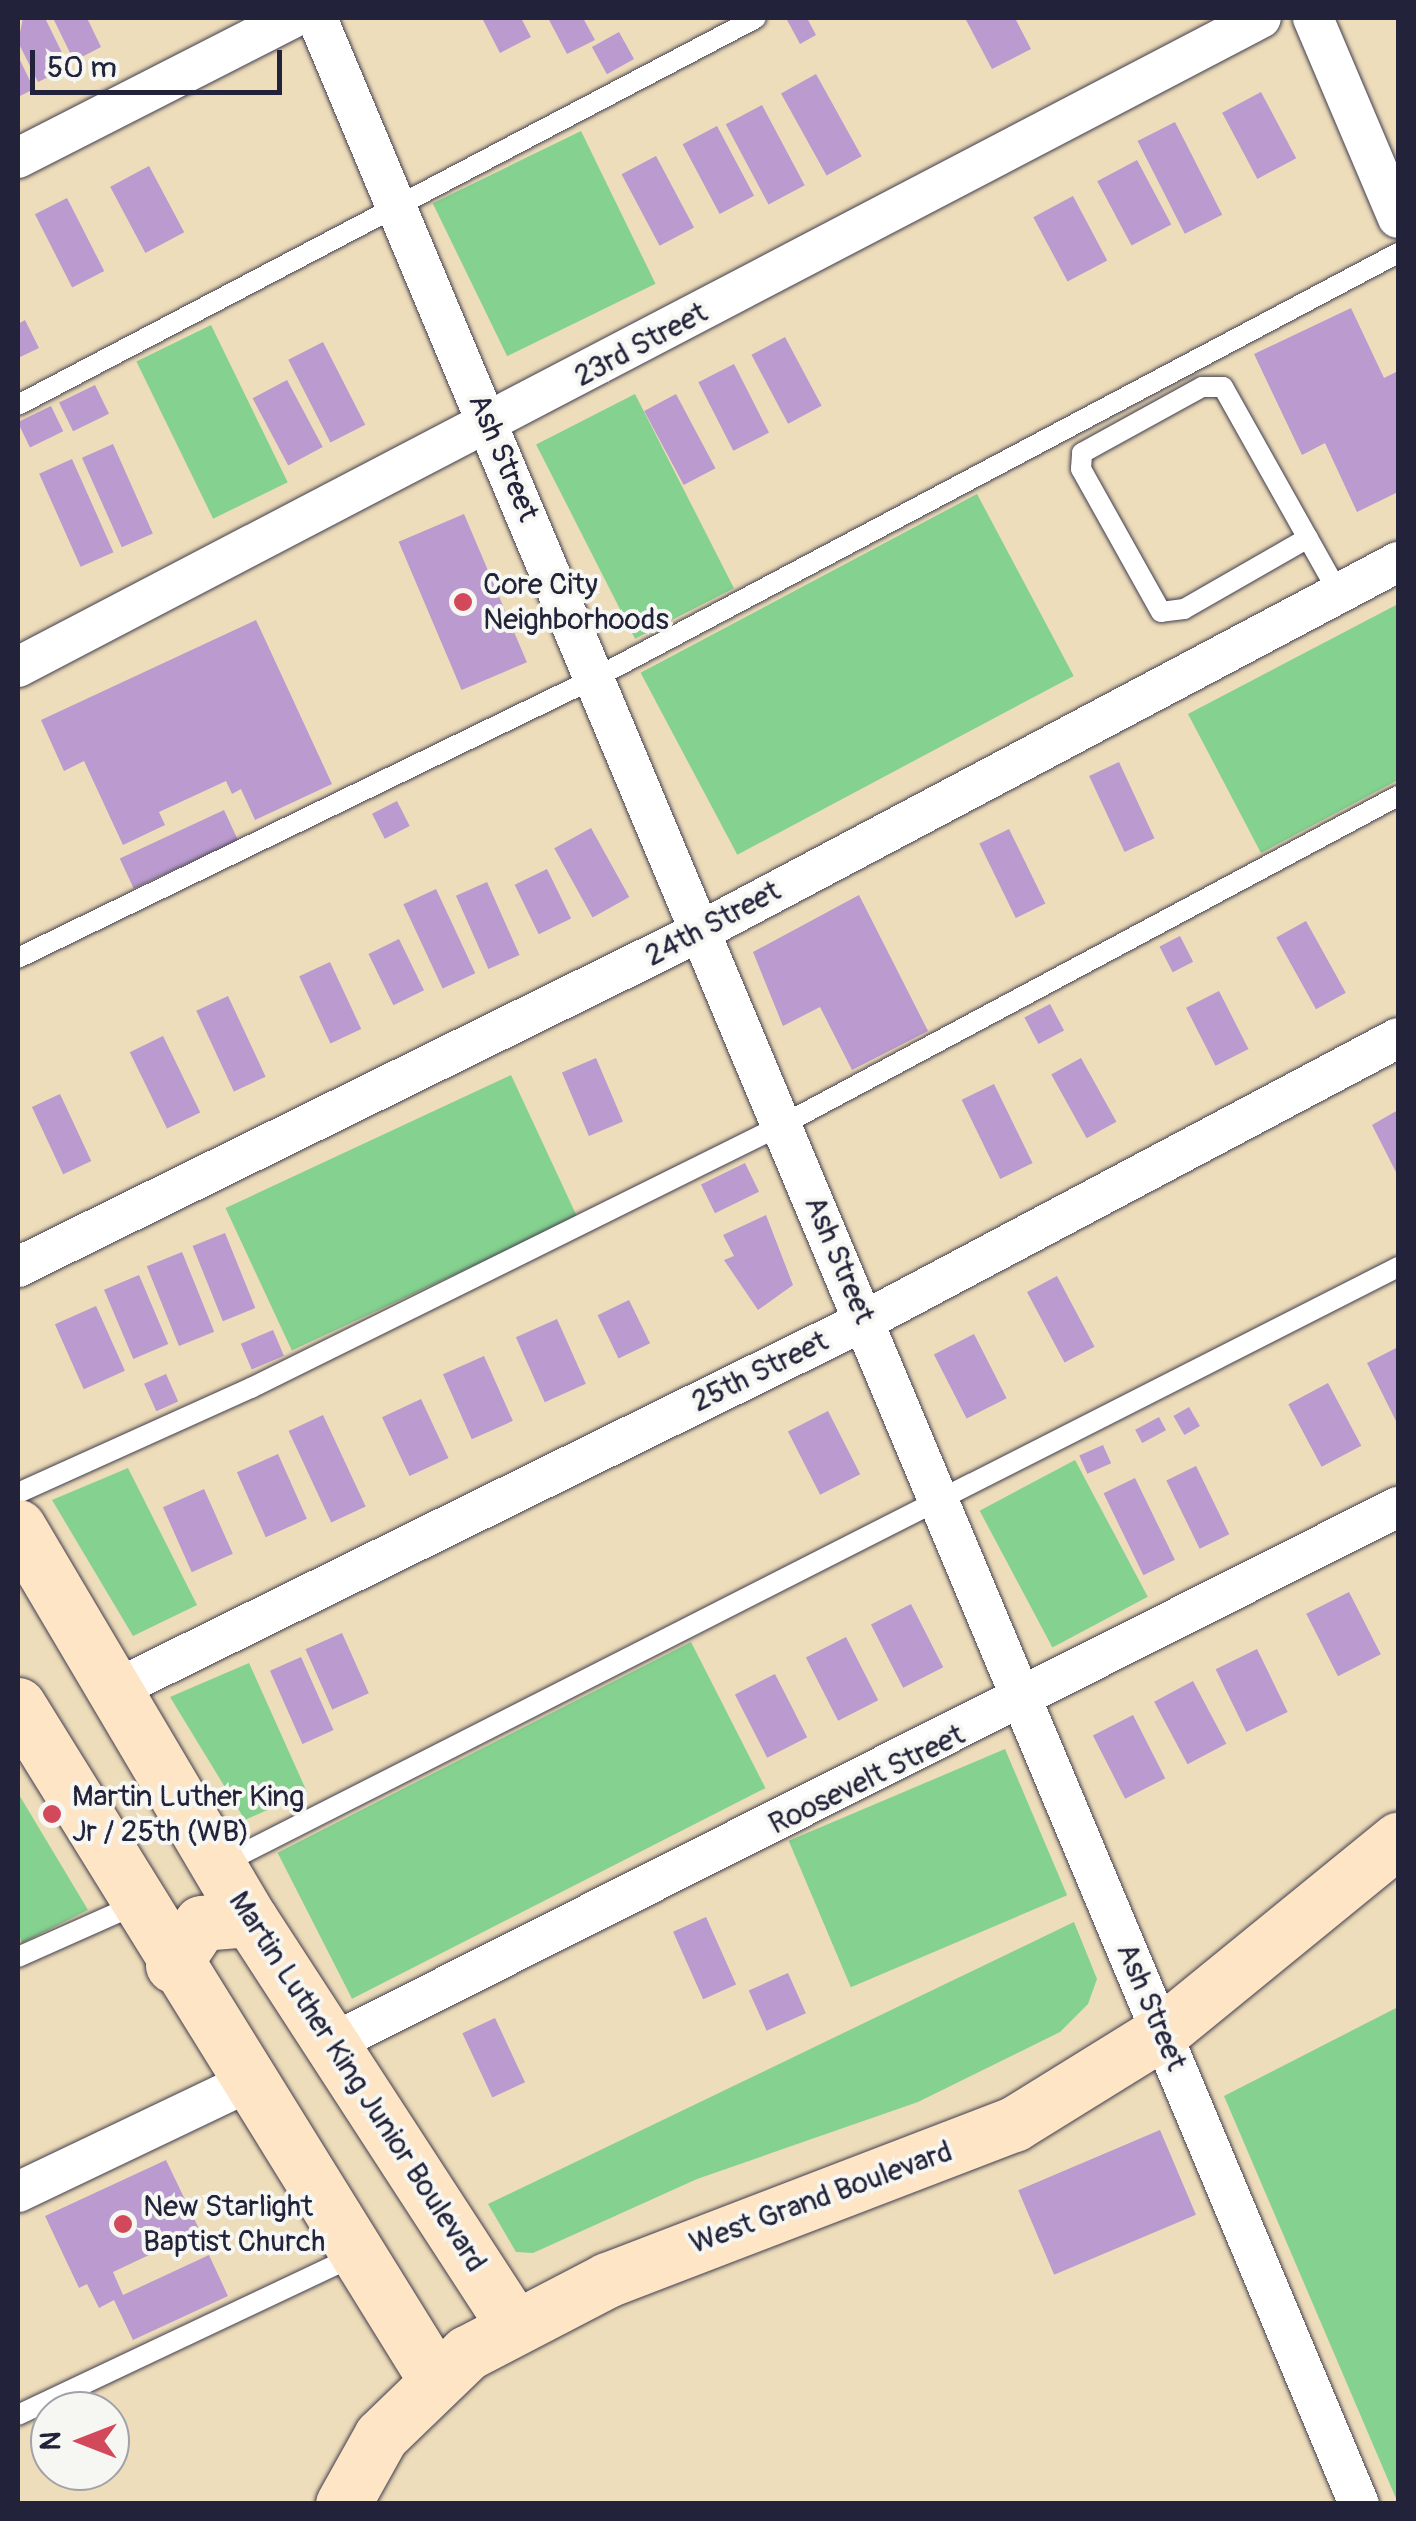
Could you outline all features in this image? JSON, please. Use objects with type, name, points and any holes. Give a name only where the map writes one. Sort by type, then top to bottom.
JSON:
[{"type":"main road","name":"Martin Luther King Junior Boulevard","points":[[18,1527],[250,1919],[514,2325]]},
{"type":"main road","points":[[22,1722],[434,2377]]},
{"type":"main road","points":[[105,1850],[161,1850],[181,1806]]},
{"type":"main road","name":"West Grand Boulevard","points":[[344,2504],[380,2436],[434,2377],[514,2325],[672,2253],[1014,2124],[1162,2033],[1324,1908],[1398,1840]]},
{"type":"main road","name":"West Grand Boulevard","points":[[1324,1908],[1398,1882]]},
{"type":"main road","points":[[173,1964],[201,1922],[250,1919]]},
{"type":"street","points":[[18,158],[293,18]]},
{"type":"street","name":"Ash Street","points":[[316,18],[1359,2504]]},
{"type":"street","name":"23rd Street","points":[[18,667],[490,426],[1261,18]]},
{"type":"street","points":[[1313,18],[1398,218]]},
{"type":"street","name":"24th Street","points":[[18,1267],[701,932],[1398,562]]},
{"type":"street","name":"25th Street","points":[[114,1690],[864,1321],[1398,1038]]},
{"type":"street","name":"Roosevelt Street","points":[[331,2044],[1023,1702],[1398,1507]]},
{"type":"street","points":[[18,2192],[247,2083]]},
{"type":"lane","points":[[18,405],[399,212],[756,18]]},
{"type":"lane","points":[[18,958],[595,678],[1398,253]]},
{"type":"lane","points":[[1308,538],[1184,609],[1162,612],[1082,469],[1082,453],[1202,387],[1223,387],[1340,594]]},
{"type":"lane","points":[[18,1493],[251,1388],[782,1125],[1398,796]]},
{"type":"lane","points":[[218,1866],[1398,1267]]},
{"type":"lane","points":[[18,1957],[136,1904]]},
{"type":"lane","points":[[18,2415],[356,2255]]},
{"type":"green space","points":[[581,131],[656,284],[507,356],[433,203]]},
{"type":"green space","points":[[211,325],[288,482],[213,519],[136,361]]},
{"type":"green space","points":[[635,394],[734,588],[635,639],[536,444]]},
{"type":"green space","points":[[977,494],[1074,676],[737,855],[641,673]]},
{"type":"green space","points":[[1398,604],[1398,780],[1261,853],[1188,714]]},
{"type":"green space","points":[[511,1075],[577,1217],[292,1350],[226,1208]]},
{"type":"green space","points":[[1075,1460],[1148,1597],[1052,1648],[980,1511]]},
{"type":"green space","points":[[128,1468],[197,1605],[133,1636],[52,1500]]},
{"type":"green space","points":[[691,1642],[765,1788],[352,1999],[278,1853]]},
{"type":"green space","points":[[249,1663],[307,1792],[245,1820],[170,1697]]},
{"type":"green space","points":[[1005,1749],[1067,1895],[851,1987],[789,1841]]},
{"type":"green space","points":[[18,1793],[88,1910],[22,1943],[18,1933]]},
{"type":"green space","points":[[1074,1922],[1097,1979],[1088,2004],[1060,2032],[918,2102],[697,2179],[533,2253],[516,2252],[488,2204]]},
{"type":"green space","points":[[1398,2007],[1398,2503],[1224,2096]]},
{"type":"building","points":[[23,18],[45,18],[69,67],[38,82],[18,42]]},
{"type":"building","points":[[53,18],[87,18],[101,47],[74,61]]},
{"type":"building","points":[[482,18],[521,18],[531,37],[500,53]]},
{"type":"building","points":[[548,18],[583,18],[595,40],[567,54]]},
{"type":"building","points":[[786,18],[807,18],[816,35],[800,44]]},
{"type":"building","points":[[965,18],[1015,18],[1031,49],[992,69]]},
{"type":"building","points":[[619,32],[634,59],[607,74],[592,47]]},
{"type":"building","points":[[18,56],[34,89],[18,97]]},
{"type":"building","points":[[816,74],[862,156],[827,176],[781,93]]},
{"type":"building","points":[[1261,92],[1296,158],[1257,179],[1222,113]]},
{"type":"building","points":[[762,105],[805,185],[769,205],[726,124]]},
{"type":"building","points":[[1175,122],[1222,215],[1185,234],[1138,141]]},
{"type":"building","points":[[717,126],[754,196],[720,214],[683,144]]},
{"type":"building","points":[[656,156],[694,228],[660,246],[622,174]]},
{"type":"building","points":[[1137,160],[1171,224],[1132,246],[1097,181]]},
{"type":"building","points":[[149,166],[184,232],[145,253],[110,187]]},
{"type":"building","points":[[1073,196],[1107,260],[1068,282],[1033,217]]},
{"type":"building","points":[[67,198],[104,271],[72,287],[35,214]]},
{"type":"building","points":[[1351,308],[1384,378],[1398,371],[1398,492],[1357,512],[1325,443],[1302,455],[1254,354]]},
{"type":"building","points":[[25,320],[39,348],[18,358],[18,324]]},
{"type":"building","points":[[785,337],[822,406],[788,424],[751,355]]},
{"type":"building","points":[[323,342],[365,425],[330,443],[288,360]]},
{"type":"building","points":[[734,364],[769,433],[733,451],[698,382]]},
{"type":"building","points":[[287,380],[323,447],[288,465],[253,398]]},
{"type":"building","points":[[95,385],[109,414],[73,431],[59,403]]},
{"type":"building","points":[[676,394],[715,468],[684,485],[644,411]]},
{"type":"building","points":[[51,406],[63,431],[30,447],[18,422]]},
{"type":"building","points":[[113,444],[153,534],[122,547],[82,458]]},
{"type":"building","points":[[72,459],[113,552],[81,567],[39,474]]},
{"type":"building","name":"Core City Neighborhoods","points":[[464,514],[527,662],[462,690],[399,542]]},
{"type":"building","points":[[256,620],[332,784],[255,820],[241,789],[232,794],[226,781],[159,812],[165,825],[123,845],[84,761],[64,771],[41,720]]},
{"type":"building","points":[[1119,762],[1154,838],[1125,852],[1089,776]]},
{"type":"building","points":[[397,801],[410,826],[385,839],[372,814]]},
{"type":"building","points":[[224,810],[238,840],[134,889],[120,859]]},
{"type":"building","points":[[591,828],[629,897],[593,917],[554,848]]},
{"type":"building","points":[[1009,829],[1045,904],[1016,918],[979,843]]},
{"type":"building","points":[[547,869],[571,918],[539,934],[515,885]]},
{"type":"building","points":[[487,882],[520,955],[488,969],[456,896]]},
{"type":"building","points":[[436,889],[475,973],[443,989],[403,904]]},
{"type":"building","points":[[859,895],[928,1031],[852,1070],[820,1007],[783,1026],[753,952]]},
{"type":"building","points":[[1306,921],[1346,993],[1316,1009],[1276,937]]},
{"type":"building","points":[[1180,936],[1193,962],[1173,972],[1160,946]]},
{"type":"building","points":[[399,939],[424,990],[393,1005],[368,954]]},
{"type":"building","points":[[330,962],[361,1029],[330,1043],[299,976]]},
{"type":"building","points":[[1219,991],[1249,1049],[1216,1066],[1186,1008]]},
{"type":"building","points":[[228,996],[266,1077],[234,1091],[196,1011]]},
{"type":"building","points":[[1050,1004],[1064,1030],[1038,1044],[1024,1018]]},
{"type":"building","points":[[163,1036],[200,1112],[167,1129],[130,1052]]},
{"type":"building","points":[[596,1058],[623,1122],[589,1136],[562,1072]]},
{"type":"building","points":[[1081,1058],[1116,1122],[1087,1138],[1051,1074]]},
{"type":"building","points":[[994,1084],[1033,1163],[1000,1179],[962,1100]]},
{"type":"building","points":[[60,1094],[91,1161],[63,1174],[32,1107]]},
{"type":"building","points":[[1398,1110],[1398,1176],[1372,1125]]},
{"type":"building","points":[[745,1163],[759,1192],[715,1213],[701,1184]]},
{"type":"building","points":[[766,1215],[793,1285],[758,1310],[724,1260],[734,1256],[723,1235]]},
{"type":"building","points":[[225,1233],[255,1308],[223,1321],[193,1246]]},
{"type":"building","points":[[182,1252],[214,1332],[179,1346],[147,1266]]},
{"type":"building","points":[[139,1275],[168,1344],[133,1359],[104,1290]]},
{"type":"building","points":[[1057,1276],[1095,1347],[1065,1363],[1027,1292]]},
{"type":"building","points":[[629,1300],[650,1343],[619,1358],[598,1315]]},
{"type":"building","points":[[96,1306],[125,1371],[84,1389],[55,1324]]},
{"type":"building","points":[[557,1319],[586,1384],[545,1402],[516,1337]]},
{"type":"building","points":[[273,1330],[284,1356],[252,1369],[241,1344]]},
{"type":"building","points":[[974,1334],[1007,1398],[967,1419],[934,1354]]},
{"type":"building","points":[[1398,1347],[1398,1425],[1367,1363]]},
{"type":"building","points":[[484,1356],[513,1421],[472,1439],[443,1374]]},
{"type":"building","points":[[166,1374],[178,1401],[156,1411],[144,1384]]},
{"type":"building","points":[[1328,1383],[1361,1446],[1322,1467],[1288,1404]]},
{"type":"building","points":[[421,1399],[448,1458],[409,1476],[382,1417]]},
{"type":"building","points":[[1189,1407],[1200,1426],[1184,1435],[1173,1416]]},
{"type":"building","points":[[828,1411],[860,1474],[820,1495],[788,1431]]},
{"type":"building","points":[[323,1415],[366,1507],[331,1523],[289,1431]]},
{"type":"building","points":[[1159,1417],[1166,1430],[1142,1443],[1135,1430]]},
{"type":"building","points":[[1103,1445],[1111,1463],[1087,1474],[1079,1456]]},
{"type":"building","points":[[278,1454],[307,1519],[266,1537],[237,1472]]},
{"type":"building","points":[[1196,1466],[1229,1534],[1200,1549],[1166,1480]]},
{"type":"building","points":[[1135,1478],[1175,1560],[1143,1575],[1104,1493]]},
{"type":"building","points":[[204,1489],[233,1554],[192,1572],[163,1507]]},
{"type":"building","points":[[1349,1592],[1381,1654],[1338,1676],[1306,1614]]},
{"type":"building","points":[[911,1604],[943,1667],[903,1688],[871,1624]]},
{"type":"building","points":[[342,1633],[369,1693],[332,1710],[305,1649]]},
{"type":"building","points":[[846,1637],[878,1700],[838,1721],[806,1657]]},
{"type":"building","points":[[1257,1649],[1288,1712],[1246,1732],[1216,1669]]},
{"type":"building","points":[[301,1657],[334,1730],[302,1744],[270,1671]]},
{"type":"building","points":[[775,1674],[807,1737],[767,1758],[735,1694]]},
{"type":"building","points":[[1193,1681],[1226,1744],[1187,1764],[1154,1702]]},
{"type":"building","points":[[1133,1715],[1165,1778],[1125,1799],[1093,1735]]},
{"type":"building","points":[[706,1917],[736,1985],[703,1999],[673,1932]]},
{"type":"building","points":[[788,1973],[806,2013],[767,2031],[749,1990]]},
{"type":"building","points":[[495,2018],[525,2082],[492,2098],[462,2033]]},
{"type":"building","points":[[1160,2130],[1196,2215],[1054,2275],[1018,2190]]},
{"type":"building","name":"New Starlight Baptist Church","points":[[166,2160],[200,2231],[113,2272],[123,2295],[209,2255],[228,2296],[133,2340],[114,2300],[99,2308],[87,2284],[79,2288],[45,2216]]},
{"type":"place","name":"Core City Neighborhoods","points":[[463,602]]},
{"type":"place","name":"Martin Luther King Jr / 25th (WB)","points":[[52,1814]]},
{"type":"place","name":"New Starlight Baptist Church","points":[[123,2224]]}]
